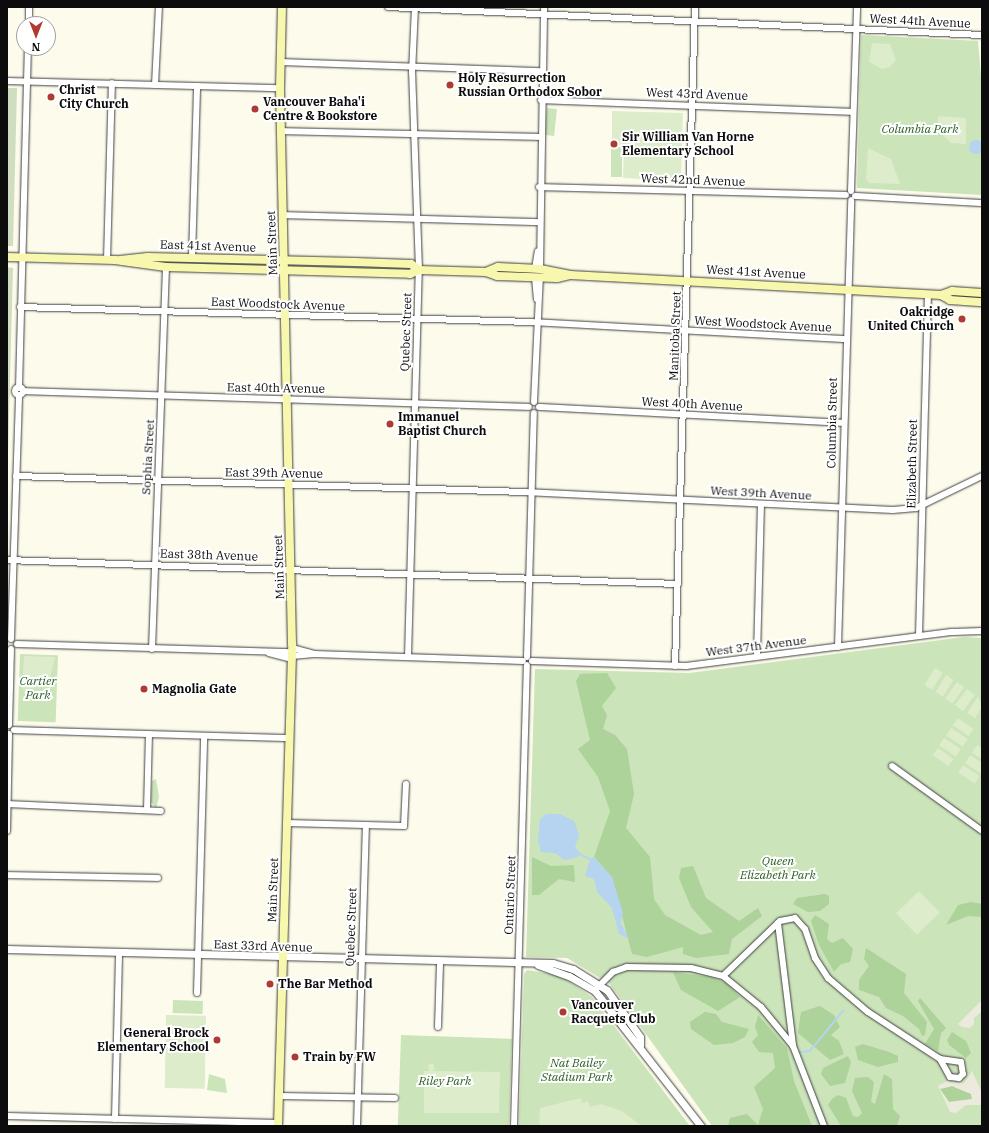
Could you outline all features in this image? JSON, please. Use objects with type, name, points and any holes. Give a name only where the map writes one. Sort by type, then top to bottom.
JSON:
[{"type":"main road","name":"Main Street","points":[[278,1125],[292,654],[285,271],[280,131],[282,7]]},
{"type":"main road","name":"East 41st Avenue","points":[[111,260],[137,257],[411,264],[419,270]]},
{"type":"main road","name":"East 41st Avenue","points":[[7,258],[111,260],[166,267],[285,271],[410,274],[419,270],[486,272],[498,267],[537,273]]},
{"type":"main road","name":"West 41st Avenue","points":[[537,273],[941,295],[952,291],[982,293]]},
{"type":"main road","name":"West 41st Avenue","points":[[941,295],[950,300],[982,302]]},
{"type":"street","points":[[155,84],[159,7]]},
{"type":"street","name":"West 44th Avenue","points":[[388,7],[544,10],[694,20],[982,35]]},
{"type":"street","name":"Manitoba Street","points":[[675,666],[682,500],[695,7]]},
{"type":"street","name":"Columbia Street","points":[[838,647],[845,339],[848,289],[856,7]]},
{"type":"street","name":"Quebec Street","points":[[408,657],[419,270],[412,67],[415,8]]},
{"type":"street","points":[[534,402],[539,407],[534,413],[529,407],[534,402],[544,10]]},
{"type":"street","points":[[17,644],[9,640],[10,560],[20,391],[21,258],[28,56]]},
{"type":"street","points":[[280,62],[542,71]]},
{"type":"street","points":[[7,81],[280,88]]},
{"type":"street","points":[[111,260],[112,83]]},
{"type":"street","points":[[192,258],[197,86]]},
{"type":"street","name":"West 43rd Avenue","points":[[541,100],[692,104],[853,112]]},
{"type":"street","points":[[280,131],[540,137]]},
{"type":"street","name":"West 42nd Avenue","points":[[539,187],[851,196],[982,203]]},
{"type":"street","points":[[283,215],[539,222]]},
{"type":"street","name":"Sophia Street","points":[[152,649],[166,267]]},
{"type":"street","name":"Elizabeth Street","points":[[918,636],[928,294]]},
{"type":"street","name":"East Woodstock Avenue","points":[[20,307],[536,322]]},
{"type":"street","name":"West Woodstock Avenue","points":[[536,322],[845,339]]},
{"type":"street","name":"East 40th Avenue","points":[[20,391],[529,407]]},
{"type":"street","name":"West 40th Avenue","points":[[539,407],[843,423]]},
{"type":"street","name":"Ontario Street","points":[[514,1126],[534,413]]},
{"type":"street","name":"East 39th Avenue","points":[[16,476],[532,492]]},
{"type":"street","name":"West 39th Avenue","points":[[532,492],[893,510],[922,505],[982,476]]},
{"type":"street","points":[[757,656],[761,504]]},
{"type":"street","name":"East 38th Avenue","points":[[10,560],[529,577],[678,584]]},
{"type":"street","name":"West 37th Avenue","points":[[17,644],[675,666],[918,636],[982,631]]},
{"type":"street","points":[[7,831],[9,648],[17,644]]},
{"type":"street","points":[[9,730],[290,738]]},
{"type":"street","points":[[147,810],[149,734]]},
{"type":"street","points":[[197,993],[204,736]]},
{"type":"street","points":[[892,766],[982,830]]},
{"type":"street","points":[[287,823],[404,826],[406,784]]},
{"type":"street","points":[[7,804],[161,811]]},
{"type":"street","name":"Quebec Street","points":[[357,1126],[360,959],[366,825]]},
{"type":"street","points":[[7,875],[158,878]]},
{"type":"street","points":[[723,976],[778,923],[791,917],[801,922],[815,958],[828,978],[868,1012],[940,1059]]},
{"type":"street","points":[[778,923],[792,1046],[824,1126]]},
{"type":"street","name":"East 33rd Avenue","points":[[7,949],[565,966],[600,984]]},
{"type":"street","points":[[115,1119],[119,952]]},
{"type":"street","points":[[438,1027],[440,962]]},
{"type":"street","points":[[538,965],[569,976],[595,991],[640,1045],[701,1126]]},
{"type":"street","points":[[595,991],[613,972],[627,967],[691,968],[723,976],[761,1008],[792,1046]]},
{"type":"street","points":[[600,984],[629,1020],[640,1045]]},
{"type":"street","points":[[279,1096],[395,1098]]},
{"type":"street","points":[[7,1116],[278,1125]]},
{"type":"green space","name":"Columbia Park","points":[[861,35],[978,41],[982,88],[982,195],[857,188]]},
{"type":"green space","points":[[872,43],[890,44],[896,60],[890,67],[882,69],[869,62]]},
{"type":"green space","points":[[7,88],[17,88],[13,246],[7,246]]},
{"type":"green space","points":[[547,108],[557,109],[554,136],[544,135]]},
{"type":"green space","points":[[612,111],[683,113],[681,181],[623,178],[624,146],[612,144]]},
{"type":"green space","points":[[938,116],[966,118],[966,144],[951,143],[937,129]]},
{"type":"green space","points":[[611,147],[622,147],[622,177],[611,177]]},
{"type":"green space","points":[[868,148],[891,159],[900,184],[869,183],[866,179]]},
{"type":"green space","points":[[7,267],[13,268],[7,491]]},
{"type":"green space","name":"Queen Elizabeth Park","points":[[964,637],[982,638],[982,1126],[712,1126],[610,984],[567,958],[526,957],[535,669],[689,673]]},
{"type":"green space","name":"Cartier Park","points":[[20,654],[58,655],[56,722],[18,721]]},
{"type":"green space","points":[[24,656],[55,657],[49,682],[41,687],[22,689]]},
{"type":"green space","points":[[935,668],[943,673],[932,690],[924,685]]},
{"type":"green space","points":[[607,673],[616,688],[602,706],[607,715],[603,729],[615,735],[627,749],[634,794],[626,828],[650,857],[654,899],[665,915],[701,935],[713,932],[691,907],[679,878],[681,868],[693,866],[706,898],[739,921],[758,908],[762,916],[732,939],[729,954],[696,958],[683,954],[683,947],[647,957],[632,954],[612,877],[594,857],[610,811],[598,777],[578,749],[590,740],[576,681],[580,674]]},
{"type":"green space","points":[[946,675],[954,680],[943,697],[935,692]]},
{"type":"green space","points":[[957,682],[964,687],[953,703],[945,698]]},
{"type":"green space","points":[[967,689],[975,695],[963,711],[955,705]]},
{"type":"green space","points":[[978,696],[982,707],[975,718],[967,713]]},
{"type":"green space","points":[[958,718],[974,729],[968,736],[953,725]]},
{"type":"green space","points":[[951,728],[968,739],[963,746],[946,736]]},
{"type":"green space","points":[[944,738],[961,749],[956,756],[939,746]]},
{"type":"green space","points":[[977,745],[982,748],[982,759],[972,753]]},
{"type":"green space","points":[[938,748],[954,759],[948,766],[933,755]]},
{"type":"green space","points":[[970,755],[982,763],[982,774],[965,763]]},
{"type":"green space","points":[[963,765],[980,776],[975,783],[958,773]]},
{"type":"green space","points":[[156,779],[159,797],[156,808],[151,802],[152,781]]},
{"type":"green space","points":[[532,857],[551,866],[574,865],[575,882],[559,879],[539,895],[532,895]]},
{"type":"green space","points":[[919,891],[940,913],[917,935],[896,913]]},
{"type":"green space","points":[[825,894],[829,896],[829,904],[820,911],[808,912],[793,904],[797,898]]},
{"type":"green space","points":[[971,902],[982,904],[982,917],[968,916],[946,925],[958,905]]},
{"type":"green space","points":[[815,915],[829,924],[827,939],[832,943],[843,938],[853,949],[850,962],[841,964],[834,972],[819,945],[811,921]]},
{"type":"green space","points":[[866,948],[906,974],[904,993],[927,1022],[925,1035],[922,1036],[919,1029],[903,1016],[886,1008],[879,997],[859,990],[859,980],[869,966],[864,959]]},
{"type":"green space","name":"Nat Bailey Stadium Park","points":[[527,970],[561,976],[592,997],[690,1126],[519,1126],[524,974]]},
{"type":"green space","points":[[673,972],[711,977],[726,983],[740,997],[718,1011],[681,990]]},
{"type":"green space","points":[[920,998],[946,1028],[941,1033],[938,1051],[925,1044],[934,1029],[918,1001]]},
{"type":"green space","points":[[173,1000],[203,1001],[203,1014],[173,1013]]},
{"type":"green space","points":[[820,1006],[834,1015],[840,1027],[831,1035],[839,1041],[844,1054],[830,1060],[798,1033],[801,1012]]},
{"type":"green space","points":[[705,1012],[716,1014],[722,1022],[749,1029],[745,1037],[733,1043],[714,1045],[691,1029],[690,1022]]},
{"type":"green space","points":[[166,1015],[206,1016],[205,1089],[165,1088]]},
{"type":"green space","points":[[758,1015],[787,1048],[794,1081],[812,1126],[728,1126],[730,1118],[747,1114],[758,1125],[763,1109],[754,1087],[775,1068],[773,1053],[759,1052],[752,1042],[758,1035],[755,1027]]},
{"type":"green space","points":[[952,1032],[966,1041],[971,1053],[966,1058],[949,1045],[947,1040]]},
{"type":"green space","name":"Riley Park","points":[[401,1035],[512,1039],[509,1126],[398,1126]]},
{"type":"green space","points":[[863,1044],[898,1056],[898,1062],[878,1067],[858,1060],[855,1047]]},
{"type":"green space","points":[[848,1056],[851,1062],[845,1083],[830,1086],[821,1074],[823,1068]]},
{"type":"green space","points":[[433,1063],[435,1070],[431,1071],[500,1072],[499,1113],[424,1113],[424,1071],[429,1071],[428,1065]]},
{"type":"green space","points":[[209,1074],[225,1079],[227,1093],[207,1090]]},
{"type":"green space","points":[[884,1074],[892,1079],[893,1109],[900,1116],[897,1126],[841,1126],[828,1105],[832,1099],[838,1095],[846,1098],[853,1116],[858,1117],[862,1113],[852,1091],[855,1078],[868,1077],[874,1082],[871,1102],[875,1104]]},
{"type":"green space","points":[[952,1086],[971,1094],[972,1099],[949,1102],[940,1089]]},
{"type":"green space","points":[[581,1098],[582,1103],[588,1101],[590,1107],[601,1104],[622,1111],[642,1126],[539,1126],[540,1108]]},
{"type":"shaded area","points":[[982,1000],[982,1011],[974,1018],[974,1024],[970,1028],[962,1027],[958,1024]]},
{"type":"shaded area","points":[[972,1071],[982,1093],[982,1105],[966,1105],[956,1113],[950,1112],[938,1086],[947,1081],[964,1083]],"holes":[[[952,1086],[971,1094],[972,1099],[949,1102],[940,1089]]]},
{"type":"water","points":[[976,140],[981,142],[983,147],[981,152],[976,154],[971,152],[969,147],[971,142]]},
{"type":"water","points":[[546,814],[560,814],[574,821],[579,835],[575,847],[580,853],[578,857],[564,860],[555,853],[541,852],[538,840],[540,819]]},
{"type":"water","points":[[594,857],[612,877],[623,913],[621,923],[629,939],[619,934],[612,908],[597,892],[594,879],[585,876],[590,859]]},
{"type":"waterway","points":[[580,854],[590,859]]},
{"type":"waterway","points":[[800,1052],[810,1051],[843,1011]]},
{"type":"place","name":"Holy Resurrection Russian Orthodox Sobor","points":[[450,85]]},
{"type":"place","name":"Christ City Church","points":[[51,97]]},
{"type":"place","name":"Vancouver Baha'i Centre & Bookstore","points":[[255,109]]},
{"type":"place","name":"Sir William Van Horne Elementary School","points":[[614,144]]},
{"type":"place","name":"Oakridge United Church","points":[[962,319]]},
{"type":"place","name":"Immanuel Baptist Church","points":[[390,424]]},
{"type":"place","name":"Magnolia Gate","points":[[144,689]]},
{"type":"place","name":"The Bar Method","points":[[270,984]]},
{"type":"place","name":"Vancouver Racquets Club","points":[[563,1012]]},
{"type":"place","name":"General Brock Elementary School","points":[[217,1040]]},
{"type":"place","name":"Train by FW","points":[[295,1057]]}]
